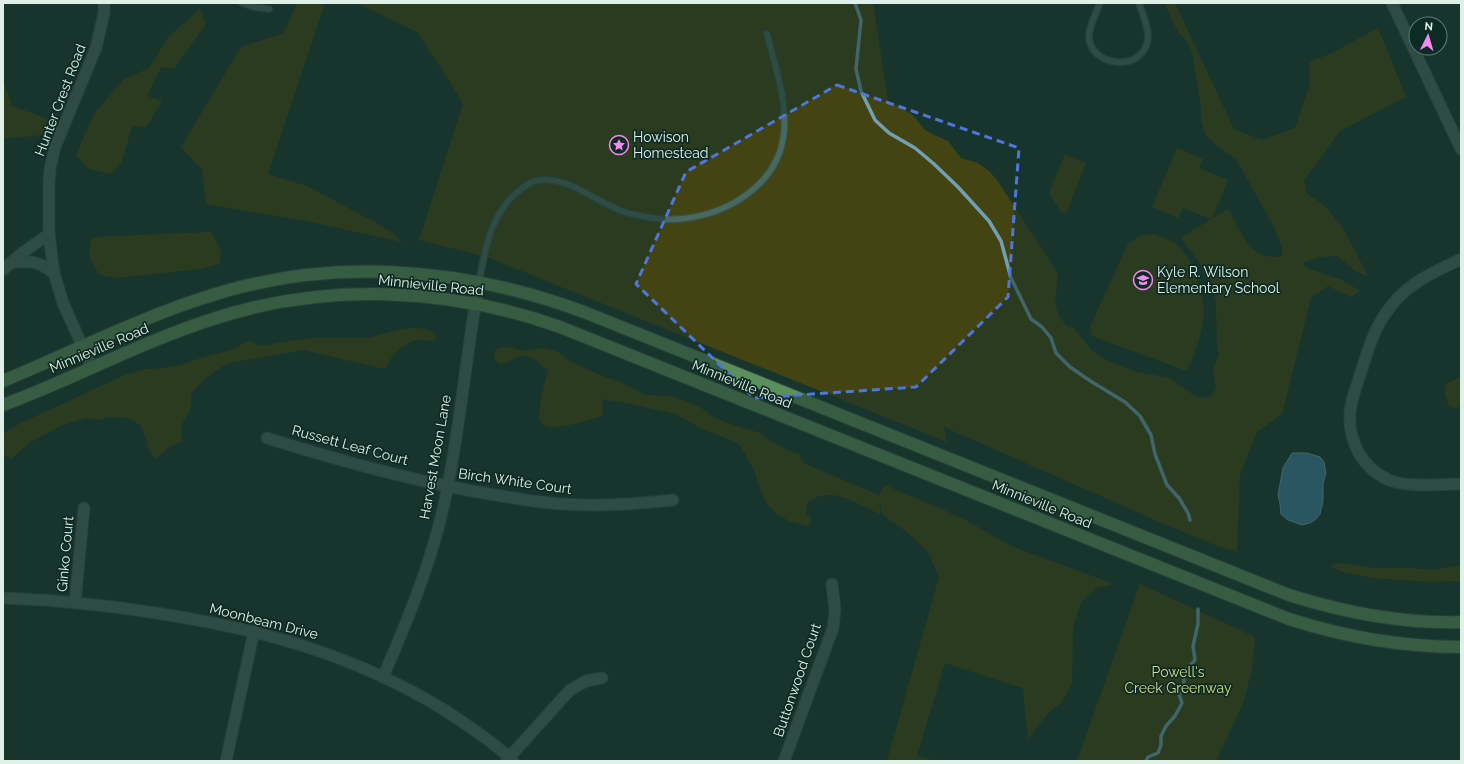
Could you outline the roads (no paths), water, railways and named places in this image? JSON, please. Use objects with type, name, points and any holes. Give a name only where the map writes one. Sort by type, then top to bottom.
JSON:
[{"type":"main road","name":"Minnieville Road","points":[[3,381],[144,320],[200,298],[243,287],[289,278],[353,272],[394,272],[440,275],[533,294],[584,312],[1289,595],[1336,609],[1377,618],[1418,622],[1461,622]]},
{"type":"main road","name":"Minnieville Road","points":[[3,405],[92,368],[147,343],[196,324],[235,312],[273,303],[335,295],[378,294],[431,298],[475,304],[520,314],[560,327],[1289,619],[1332,632],[1378,641],[1420,646],[1461,647]]},
{"type":"street","name":"Hunter Crest Road","points":[[92,368],[61,296],[54,273],[50,234],[49,182],[50,169],[55,147],[96,48],[104,13],[104,3]]},
{"type":"street","points":[[1392,3],[1461,148]]},
{"type":"street","points":[[6,266],[50,234]]},
{"type":"street","points":[[1461,259],[1412,285],[1397,298],[1386,313],[1375,330],[1369,344],[1350,412],[1352,438],[1362,459],[1388,480],[1401,484],[1461,484]]},
{"type":"street","points":[[6,266],[31,261],[42,265],[54,273]]},
{"type":"street","name":"Harvest Moon Lane","points":[[383,677],[421,582],[436,534],[448,486],[479,282]]},
{"type":"street","name":"Russett Leaf Court","points":[[267,438],[368,468],[448,486]]},
{"type":"street","name":"Birch White Court","points":[[448,486],[515,499],[562,504],[642,504],[673,500]]},
{"type":"street","name":"Ginko Court","points":[[75,603],[84,508]]},
{"type":"street","name":"Buttonwood Court","points":[[784,761],[833,628],[835,610],[832,584]]},
{"type":"street","name":"Moonbeam Drive","points":[[3,598],[123,608],[183,617],[254,631],[309,647],[348,661],[424,698],[460,720],[490,741],[509,760]]},
{"type":"street","points":[[226,761],[254,631]]},
{"type":"street","points":[[509,760],[570,690],[586,681],[602,678]]},
{"type":"lane","points":[[242,3],[254,7],[269,8]]},
{"type":"lane","points":[[1100,3],[1089,35],[1091,44],[1094,51],[1098,55],[1105,59],[1122,63],[1136,59],[1141,54],[1148,40],[1147,26],[1139,3]]},
{"type":"lane","points":[[479,282],[488,240],[499,213],[519,190],[532,183],[542,180],[560,182],[574,186],[613,208],[628,213],[658,219],[696,217],[711,213],[730,205],[751,191],[766,176],[775,162],[784,132],[783,100],[767,34]]},
{"type":"water","points":[[1292,453],[1307,453],[1320,457],[1324,462],[1326,473],[1323,484],[1323,501],[1320,514],[1310,523],[1302,525],[1288,520],[1281,514],[1278,495],[1283,468]]},
{"type":"waterway","points":[[855,3],[861,20],[856,69],[861,91],[875,120],[889,133],[915,148],[934,164],[958,187],[989,221],[1001,241],[1011,278],[1031,319],[1042,327],[1051,338],[1056,353],[1070,367],[1125,402],[1140,416],[1151,435],[1155,454],[1167,485],[1179,498],[1188,513],[1190,520]]},
{"type":"waterway","points":[[1146,761],[1148,757],[1158,753],[1161,745],[1161,736],[1182,703],[1179,694],[1184,682],[1184,672],[1195,660],[1193,646],[1198,624],[1198,609]]},
{"type":"place","name":"Howison Homestead","points":[[619,145]]},
{"type":"place","name":"Kyle R. Wilson Elementary School","points":[[1143,280]]},
{"type":"park label","name":"Powell's Creek Greenway","points":[[1178,680]]}]
